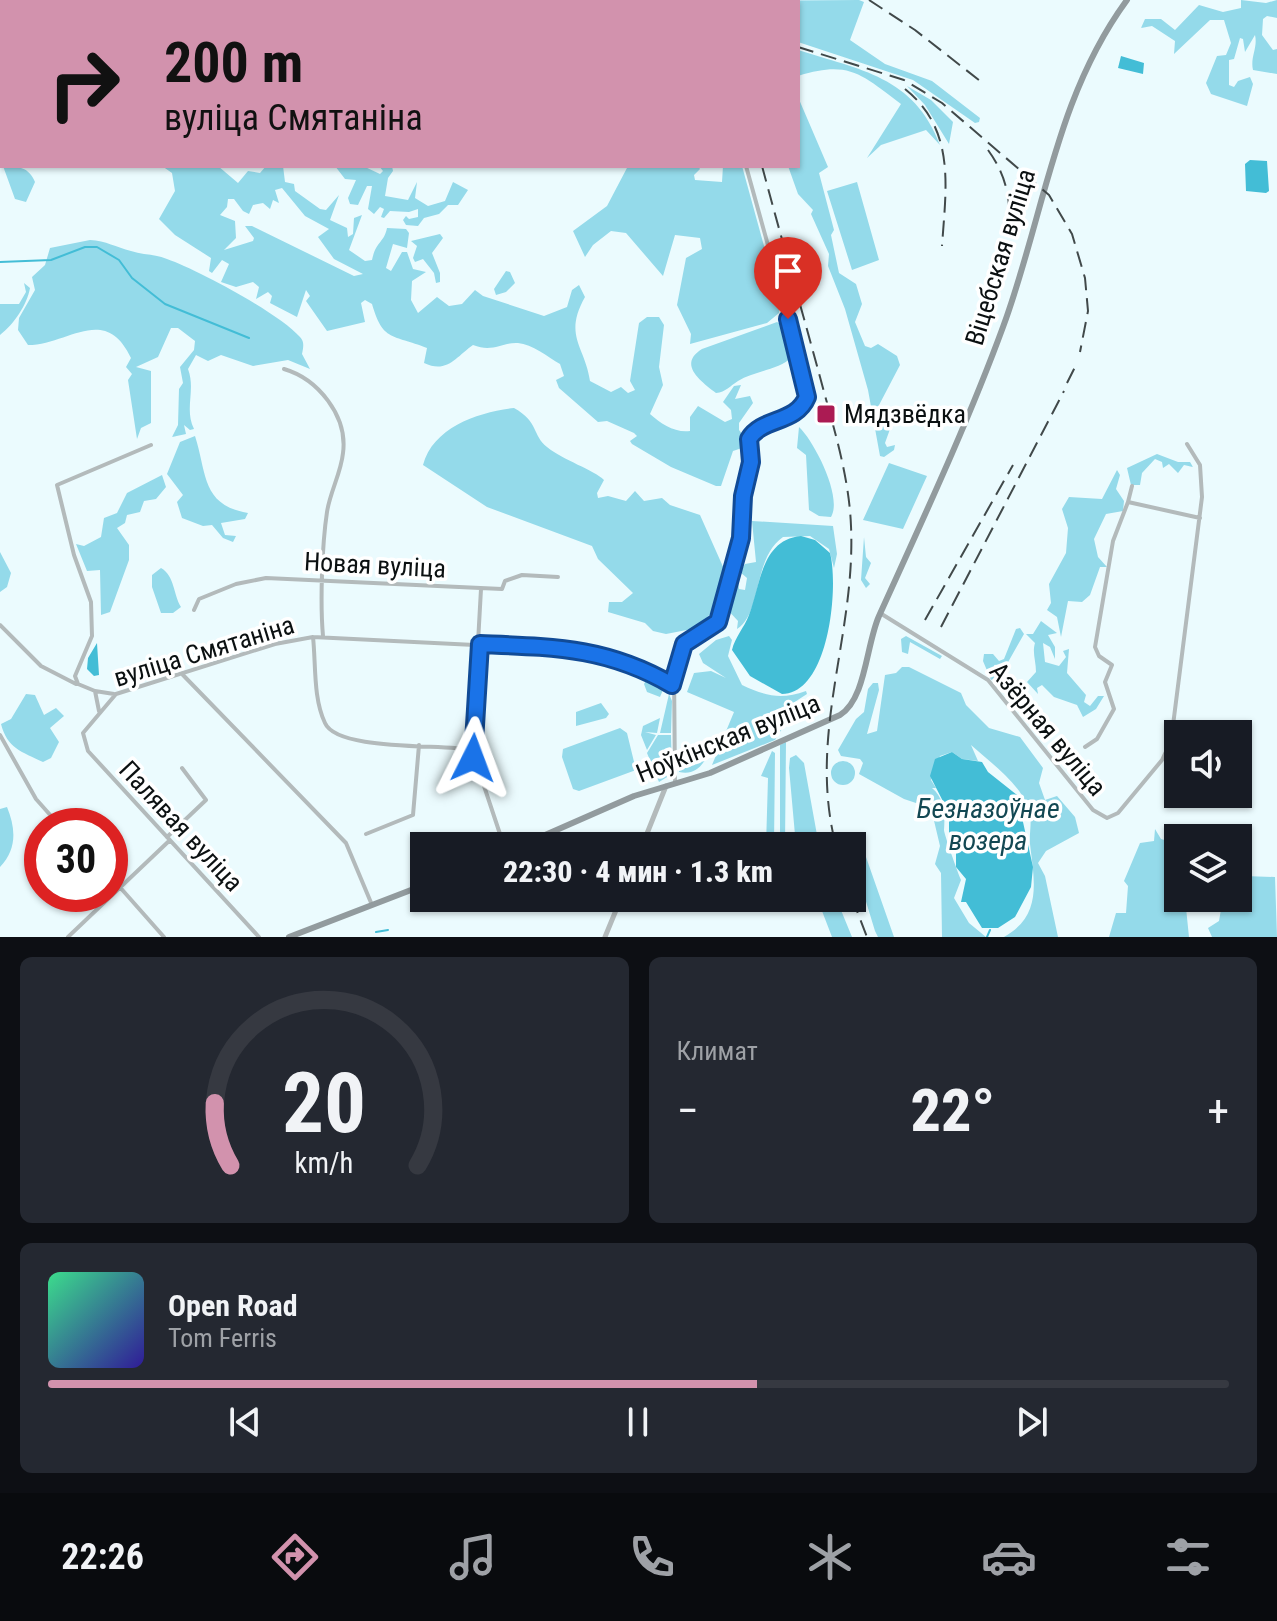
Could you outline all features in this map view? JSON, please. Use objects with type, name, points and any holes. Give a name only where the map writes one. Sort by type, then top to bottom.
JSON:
[{"type":"main road","name":"Віцебская вуліца","points":[[882,610],[1008,313],[1075,88],[1106,28],[1127,0]]},
{"type":"main road","name":"Ноўкінская вуліца","points":[[554,832],[666,786],[710,773],[845,712],[858,693],[867,648],[882,610]]},
{"type":"main road","points":[[289,937],[410,890]]},
{"type":"street","points":[[675,784],[675,697],[672,685],[684,644],[718,622],[741,538],[743,496],[751,462],[749,439],[757,430],[798,411],[807,397],[801,364],[747,168]]},
{"type":"street","points":[[284,369],[308,381],[330,399],[343,440],[339,474],[327,510],[323,636]]},
{"type":"street","points":[[1128,502],[1200,518],[1200,465],[1187,444]]},
{"type":"street","points":[[78,684],[76,667],[92,636],[91,602],[74,555],[58,481],[151,445]]},
{"type":"street","points":[[1085,747],[1097,739],[1114,709],[1105,682],[1112,665],[1099,656],[1095,647],[1113,541],[1132,486]]},
{"type":"street","name":"Азёрная вуліца","points":[[882,610],[988,680],[1093,810],[1107,818],[1130,800],[1162,760],[1171,741],[1200,518]]},
{"type":"street","name":"Новая вуліца","points":[[194,610],[199,599],[251,581],[284,578],[502,589],[510,578],[522,575],[558,577]]},
{"type":"street","points":[[481,589],[472,750],[499,832]]},
{"type":"street","points":[[0,625],[41,666],[95,691],[116,694]]},
{"type":"street","name":"вуліца Смятаніна","points":[[83,737],[99,711],[116,694],[285,641],[323,636],[594,651],[639,667],[672,685]]},
{"type":"street","points":[[313,637],[319,702],[327,728],[352,740],[472,750]]},
{"type":"street","points":[[183,675],[346,843],[372,905]]},
{"type":"street","points":[[95,691],[99,711]]},
{"type":"street","points":[[0,735],[44,808]]},
{"type":"street","name":"Палявая вуліца","points":[[83,737],[93,759],[259,937]]},
{"type":"street","points":[[366,834],[413,815],[419,745]]},
{"type":"street","points":[[128,880],[206,800],[182,768]]},
{"type":"street","points":[[648,832],[666,786]]},
{"type":"street","points":[[128,899],[164,937]]},
{"type":"street","points":[[68,937],[94,912]]},
{"type":"street","points":[[605,937],[615,912]]},
{"type":"shaded area","points":[[800,0],[864,2],[850,40],[885,64],[932,81],[980,118],[979,122],[975,123],[913,80],[800,43]]},
{"type":"shaded area","points":[[1241,0],[1266,3],[1277,0],[1277,18],[1267,16],[1263,19],[1262,35],[1273,50],[1277,49],[1277,74],[1253,70],[1255,35],[1245,52],[1243,39],[1240,38],[1234,59],[1229,60],[1229,85],[1234,87],[1238,81],[1250,77],[1253,84],[1247,106],[1211,94],[1206,83],[1217,56],[1226,55],[1231,43],[1224,20],[1210,20],[1174,54],[1175,41],[1152,26],[1141,28],[1145,19],[1161,19],[1175,30],[1199,5],[1223,12],[1241,8]]},
{"type":"shaded area","points":[[800,51],[882,79],[916,104],[940,145],[926,130],[881,145],[867,158],[901,104],[854,73],[830,69],[800,75]]},
{"type":"shaded area","points":[[907,86],[931,100],[953,122],[949,144],[925,105]]},
{"type":"shaded area","points":[[800,102],[828,167],[819,173],[834,230],[831,235],[839,273],[856,284],[862,304],[855,322],[865,346],[871,348],[878,344],[897,356],[900,365],[878,407],[892,413],[894,418],[885,443],[887,447],[895,445],[894,450],[884,457],[880,456],[868,390],[845,309],[828,266],[829,254],[811,214],[813,210],[798,194],[789,168],[800,168]]},
{"type":"shaded area","points":[[4,168],[22,168],[30,173],[35,182],[26,202],[15,199]]},
{"type":"shaded area","points":[[165,168],[220,168],[238,183],[248,171],[260,173],[264,168],[283,168],[285,182],[294,184],[295,191],[320,209],[326,210],[339,195],[330,220],[347,228],[348,237],[353,234],[354,218],[362,215],[349,250],[365,261],[372,260],[387,228],[406,229],[409,233],[407,248],[393,244],[386,268],[391,271],[402,252],[407,252],[413,269],[426,272],[412,281],[411,300],[418,313],[437,297],[449,306],[462,304],[475,290],[483,296],[544,316],[567,307],[572,290],[579,285],[585,297],[576,322],[577,340],[590,381],[611,392],[621,387],[628,393],[635,390],[630,381],[639,323],[647,317],[659,317],[664,325],[659,367],[663,385],[650,414],[679,431],[690,431],[690,417],[698,406],[725,422],[732,419],[731,410],[723,402],[734,386],[741,385],[735,399],[750,396],[753,403],[739,423],[739,430],[746,439],[742,448],[733,451],[721,486],[716,486],[671,467],[632,444],[630,441],[637,436],[634,433],[607,421],[598,422],[559,388],[556,380],[564,376],[560,364],[529,346],[518,343],[492,348],[473,345],[451,363],[432,366],[424,363],[427,348],[390,335],[380,325],[372,304],[365,300],[361,303],[365,322],[327,331],[306,301],[310,296],[306,290],[297,317],[270,303],[272,296],[268,292],[256,299],[259,287],[253,282],[236,287],[221,282],[229,264],[222,260],[212,273],[209,271],[211,258],[175,235],[159,219],[175,191],[172,173]],"holes":[[[282,188],[305,216],[329,229],[318,237],[334,259],[363,274],[354,276],[252,226],[245,226],[253,241],[224,250],[236,238],[235,221],[220,215],[227,207],[228,199],[234,199],[249,214],[253,205],[263,203],[270,209],[273,200],[279,203],[275,190]]]},
{"type":"shaded area","points":[[337,168],[367,168],[380,174],[383,171],[381,168],[392,168],[385,196],[408,200],[417,182],[415,198],[428,206],[445,201],[453,182],[468,190],[458,205],[448,205],[439,214],[424,218],[418,226],[406,225],[403,220],[406,216],[409,219],[418,217],[418,209],[390,211],[384,218],[381,217],[384,209],[380,207],[374,214],[368,209],[372,186],[367,186],[358,205],[350,204],[348,198],[356,180],[345,179]]},
{"type":"shaded area","points":[[627,168],[699,168],[694,175],[695,180],[722,182],[723,168],[743,168],[780,304],[779,313],[767,323],[690,344],[691,334],[677,305],[686,258],[702,249],[700,238],[675,235],[663,276],[626,233],[611,231],[593,245],[585,257],[573,231],[607,206]]},
{"type":"shaded area","points":[[857,182],[879,260],[852,270],[827,191]]},
{"type":"shaded area","points":[[440,234],[443,238],[432,253],[440,273],[440,282],[436,283],[434,273],[423,259],[415,262],[413,258],[417,246],[411,241]]},
{"type":"shaded area","points":[[90,240],[167,259],[237,293],[275,316],[300,337],[302,354],[310,369],[288,360],[253,366],[221,355],[208,361],[196,355],[188,369],[190,414],[194,429],[190,430],[184,425],[186,434],[172,437],[178,425],[179,389],[183,383],[180,367],[194,350],[195,341],[178,328],[171,328],[158,357],[136,367],[151,371],[151,423],[141,428],[137,439],[128,380],[132,374],[126,367],[131,358],[121,342],[110,333],[98,330],[28,345],[18,330],[19,318],[35,290],[32,277],[45,265],[50,248]]},
{"type":"shaded area","points":[[506,271],[510,272],[515,283],[506,292],[496,295],[494,289]]},
{"type":"shaded area","points":[[24,283],[30,288],[26,301],[15,320],[0,335],[0,304],[19,304],[26,292]]},
{"type":"shaded area","points":[[777,322],[784,326],[792,357],[787,361],[716,393],[694,372],[692,360],[702,349]]},
{"type":"shaded area","points":[[514,408],[528,418],[547,447],[604,480],[597,493],[598,498],[608,496],[626,501],[635,491],[644,501],[662,498],[670,505],[700,515],[724,569],[715,609],[697,628],[666,634],[653,631],[645,623],[608,612],[609,602],[622,602],[633,593],[598,559],[592,546],[487,507],[423,465],[428,452],[447,431],[486,413]]},
{"type":"shaded area","points":[[799,427],[819,456],[830,483],[834,508],[831,517],[819,516],[809,510],[806,455],[797,448]]},
{"type":"shaded area","points":[[195,436],[208,485],[214,495],[233,509],[248,513],[245,519],[221,523],[225,535],[236,536],[233,542],[223,538],[212,525],[203,526],[182,518],[177,502],[183,495],[167,474],[180,442]]},
{"type":"shaded area","points":[[1157,454],[1178,462],[1190,462],[1193,467],[1184,465],[1178,473],[1169,464],[1163,468],[1162,462],[1155,459],[1142,473],[1140,485],[1131,485],[1127,468]]},
{"type":"shaded area","points":[[889,463],[927,476],[903,529],[863,520]]},
{"type":"shaded area","points":[[1117,470],[1120,475],[1116,489],[1124,501],[1123,511],[1106,514],[1094,539],[1098,557],[1107,567],[1100,567],[1090,595],[1082,602],[1068,601],[1061,637],[1057,617],[1047,610],[1051,603],[1049,584],[1066,553],[1068,528],[1062,509],[1069,497],[1102,499]]},
{"type":"shaded area","points":[[162,475],[166,487],[156,499],[144,501],[140,512],[127,515],[125,523],[117,528],[129,545],[129,560],[110,612],[101,615],[100,570],[87,571],[76,544],[84,546],[101,537],[104,518],[117,513],[127,493]]},
{"type":"shaded area","points":[[752,521],[833,526],[837,554],[834,568],[829,549],[810,536],[783,537],[766,558],[751,611],[737,629],[738,621],[725,607],[732,600],[734,580],[738,579],[739,589],[745,590],[747,578],[740,572],[745,564],[756,562]]},
{"type":"shaded area","points":[[864,537],[866,557],[871,563],[865,578],[870,584],[866,588],[861,580]]},
{"type":"shaded area","points":[[0,552],[11,573],[7,587],[0,592]]},
{"type":"shaded area","points":[[161,568],[171,580],[181,607],[173,613],[161,613],[152,587],[152,575]]},
{"type":"shaded area","points":[[1041,621],[1057,633],[1048,635],[1055,647],[1055,659],[1050,647],[1043,643],[1045,662],[1059,666],[1066,657],[1063,651],[1069,649],[1067,673],[1086,695],[1084,702],[1090,706],[1098,696],[1104,696],[1096,709],[1083,717],[1077,705],[1054,697],[1042,685],[1037,688],[1038,694],[1027,682],[1036,672],[1035,643],[1026,634],[1033,634]]},
{"type":"shaded area","points":[[1020,628],[1024,634],[1007,664],[994,665],[997,677],[991,680],[983,661],[984,654],[993,654],[999,661],[1004,659],[1016,629]]},
{"type":"shaded area","points":[[729,636],[732,640],[728,656],[742,685],[774,696],[806,691],[807,694],[790,705],[795,708],[775,740],[712,765],[734,712],[687,692],[694,673],[711,671],[726,678],[703,663],[699,654],[716,640]]},
{"type":"shaded area","points":[[906,636],[942,656],[940,659],[910,642],[908,654],[902,652],[901,639]]},
{"type":"shaded area","points":[[902,667],[909,667],[961,693],[966,705],[989,728],[1020,737],[1043,768],[1039,783],[1045,800],[1057,796],[1075,817],[1079,833],[1046,851],[1038,863],[1045,876],[1058,937],[1004,937],[1025,918],[1033,896],[1030,813],[1015,786],[971,745],[978,761],[962,759],[952,752],[940,756],[931,780],[936,788],[932,788],[942,802],[945,833],[961,880],[954,898],[969,923],[986,937],[942,937],[941,873],[935,864],[940,846],[931,808],[904,799],[859,774],[863,763],[860,759],[841,756],[838,750],[856,719],[864,712],[868,689],[873,683],[878,683],[879,690],[867,734],[877,731],[885,675],[896,673]]},
{"type":"shaded area","points":[[649,675],[665,685],[660,697],[647,692],[644,684]]},
{"type":"shaded area","points":[[26,694],[35,695],[44,715],[56,708],[64,716],[50,728],[59,742],[51,758],[43,762],[11,744],[1,724],[11,719]]},
{"type":"shaded area","points":[[669,694],[672,701],[671,733],[660,733]]},
{"type":"shaded area","points":[[601,703],[609,714],[606,718],[576,726],[576,712]]},
{"type":"shaded area","points":[[660,718],[657,733],[645,732],[656,735],[647,750],[641,735],[643,726]]},
{"type":"shaded area","points":[[620,728],[627,733],[636,770],[579,791],[573,789],[562,757],[563,749]]},
{"type":"shaded area","points":[[658,735],[671,735],[672,774],[659,782],[647,753]]},
{"type":"shaded area","points":[[786,742],[785,832],[780,832],[780,745]]},
{"type":"shaded area","points":[[687,746],[708,746],[711,749],[699,768],[679,772],[678,762],[682,766],[687,763]]},
{"type":"shaded area","points":[[772,751],[775,753],[774,832],[766,832],[768,778],[761,776]]},
{"type":"shaded area","points":[[796,755],[804,763],[816,832],[795,832],[790,758]]},
{"type":"shaded area","points":[[843,761],[851,765],[855,773],[851,781],[843,785],[835,781],[831,773],[835,765]]},
{"type":"shaded area","points":[[7,807],[13,838],[10,853],[0,867],[0,809]]},
{"type":"shaded area","points":[[1155,829],[1164,840],[1164,912],[1186,912],[1189,937],[1109,937],[1116,913],[1126,913],[1128,886],[1124,881],[1140,843],[1154,841]]},
{"type":"shaded area","points":[[866,857],[894,937],[878,937],[866,902]]},
{"type":"shaded area","points":[[1252,876],[1275,877],[1277,937],[1212,937],[1208,928],[1219,921],[1221,912],[1252,912]]},
{"type":"shaded area","points":[[822,912],[842,912],[852,937],[832,937]]},
{"type":"water","points":[[1121,56],[1144,63],[1143,74],[1118,68]]},
{"type":"water","points":[[1250,160],[1267,161],[1269,191],[1266,193],[1246,191],[1245,164]]},
{"type":"water","points":[[801,536],[815,540],[830,553],[831,613],[827,636],[811,677],[798,689],[782,694],[750,676],[732,650],[749,615],[770,555],[788,539]]},
{"type":"water","points":[[97,643],[99,675],[94,676],[87,669],[88,658]]},
{"type":"water","name":"Безназоўнае возера","points":[[952,752],[962,759],[982,762],[988,772],[1017,795],[1033,867],[1031,887],[1015,917],[998,928],[982,928],[966,902],[961,902],[966,879],[956,867],[956,844],[949,835],[949,813],[930,776],[935,759]]},
{"type":"waterway","points":[[0,262],[51,260],[85,247],[97,247],[119,260],[132,278],[165,304],[249,338]]},
{"type":"waterway","points":[[376,932],[388,930]]},
{"type":"waterway","points":[[987,937],[990,930]]},
{"type":"railway","points":[[869,0],[915,30],[984,84]]},
{"type":"railway","points":[[800,48],[904,80],[942,103],[1049,195],[1072,234],[1085,278],[1088,311],[1080,352]]},
{"type":"railway","points":[[905,89],[921,105],[940,141],[945,181],[942,246]]},
{"type":"railway","points":[[988,150],[998,167],[1009,201],[1008,235],[997,288]]},
{"type":"railway","points":[[763,168],[835,432],[850,507],[851,567],[829,725],[827,765],[834,832]]},
{"type":"railway","points":[[1067,383],[1076,365]]},
{"type":"railway","points":[[941,627],[1064,391]]},
{"type":"railway","points":[[925,620],[1013,465]]},
{"type":"railway","points":[[857,912],[867,937]]},
{"type":"place","name":"Мядзвёдка","points":[[826,414]]},
{"type":"route","points":[[473,758],[480,644],[594,651],[649,671],[672,685],[674,669],[684,644],[718,622],[741,538],[743,496],[751,462],[747,451],[749,439],[757,430],[798,411],[807,397],[808,390],[788,319]]}]
